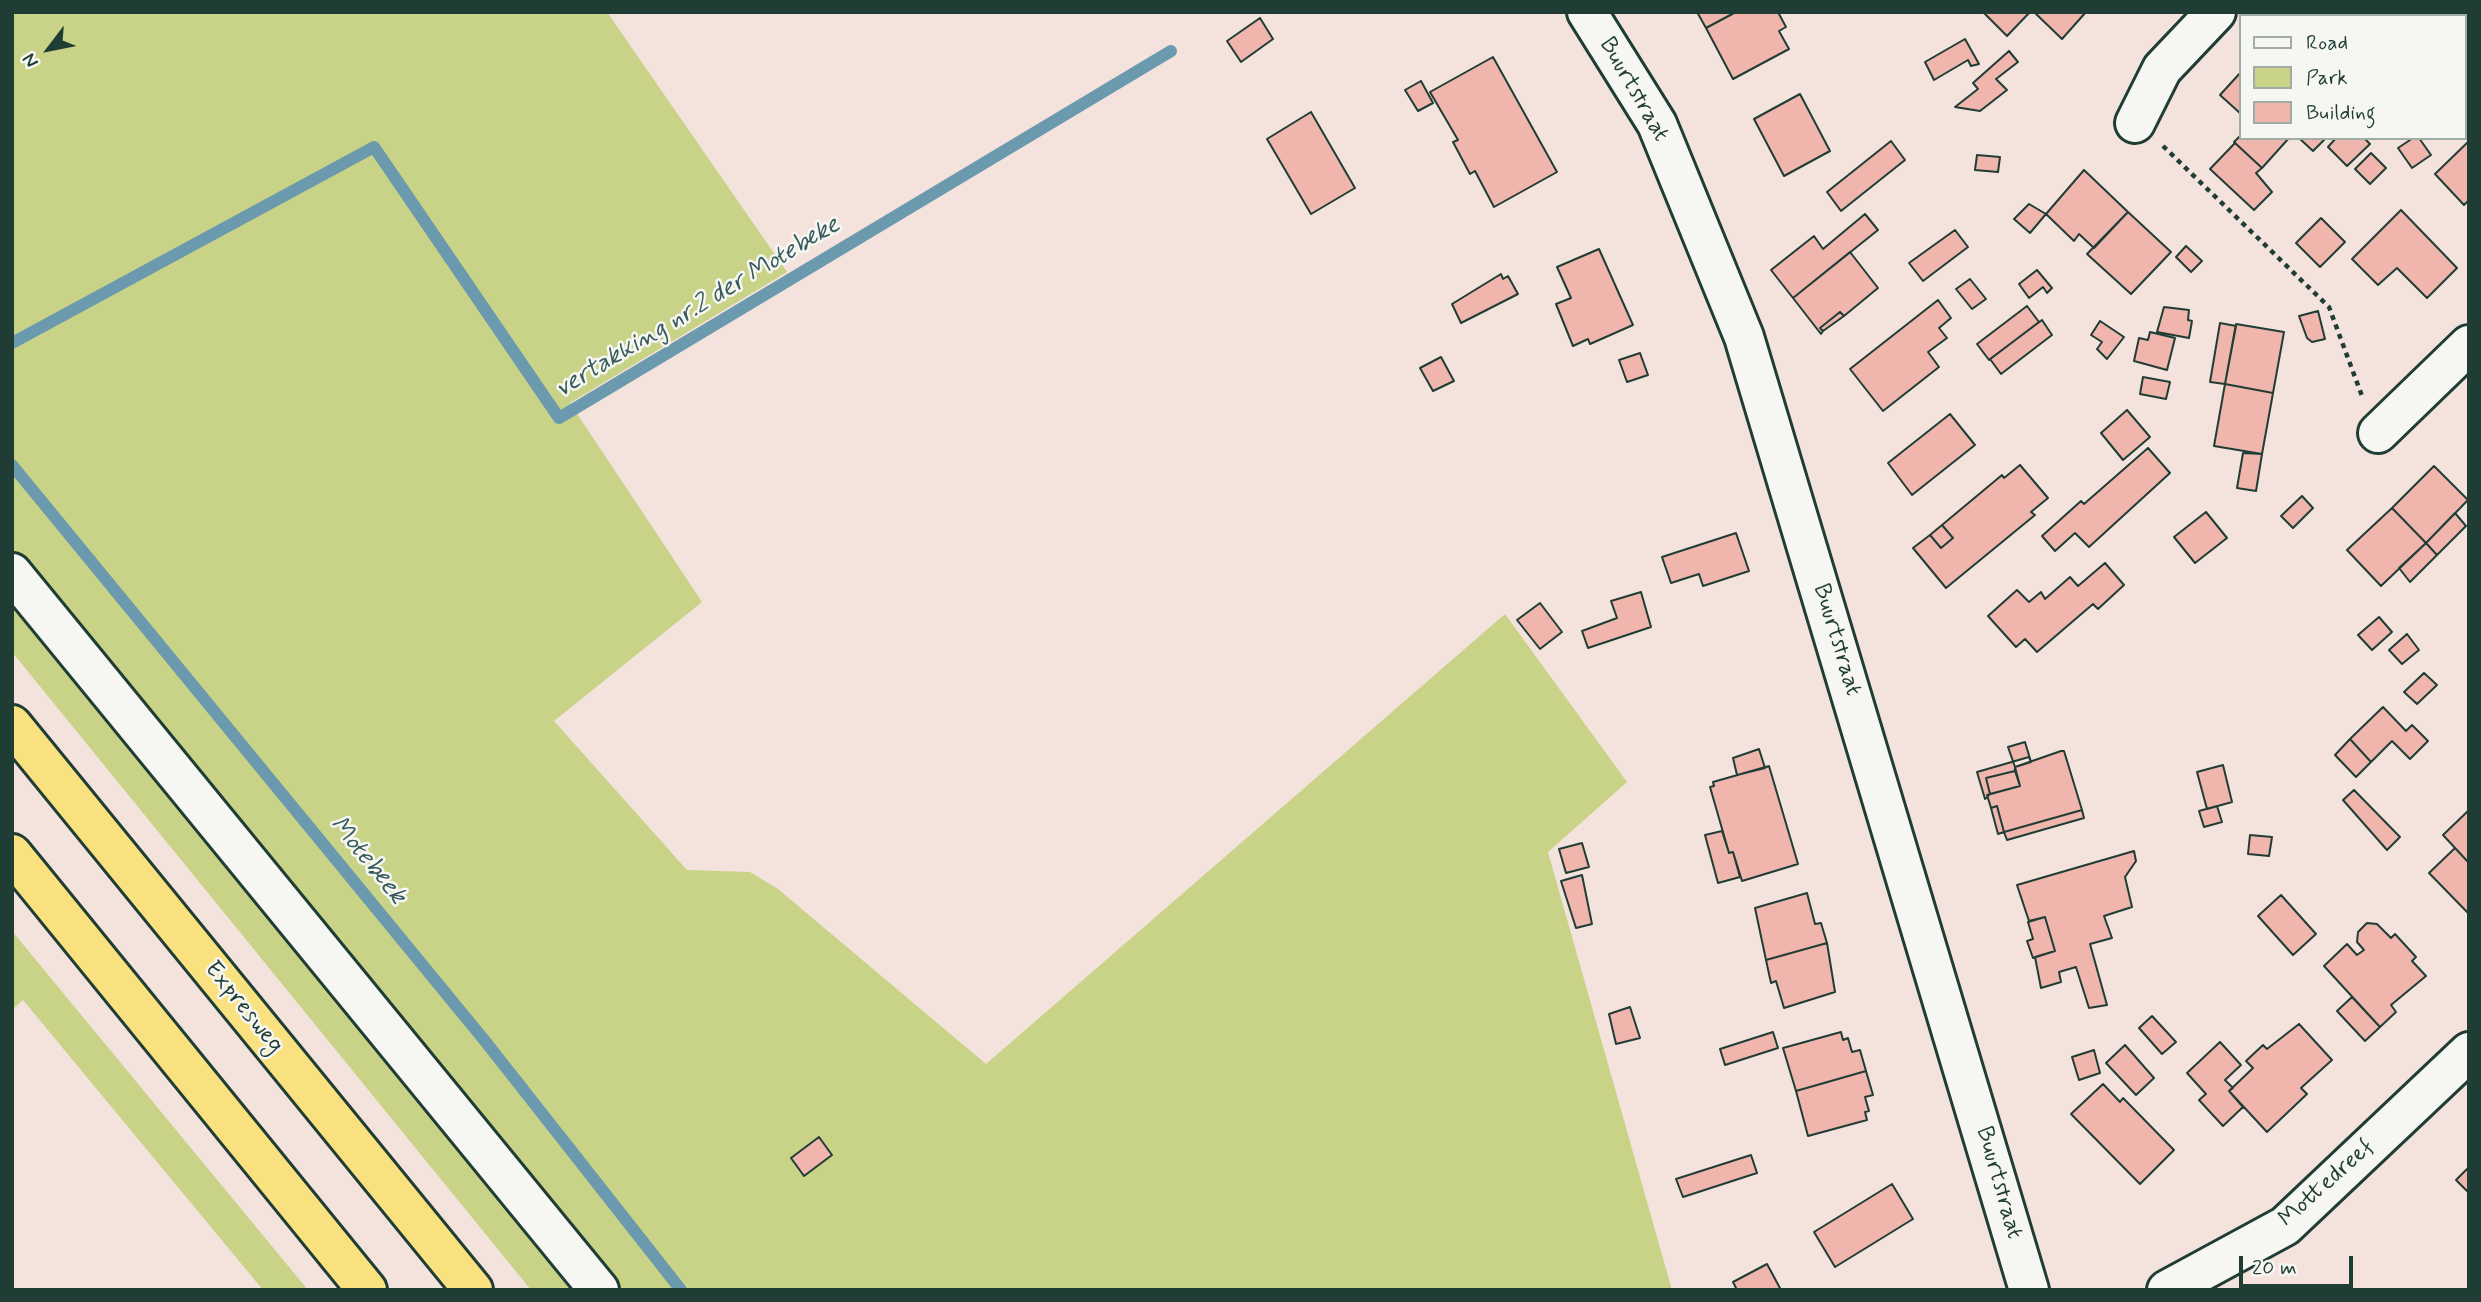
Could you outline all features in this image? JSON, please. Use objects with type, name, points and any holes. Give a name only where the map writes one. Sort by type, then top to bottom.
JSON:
[{"type":"highway","name":"Expresweg","points":[[12,725],[473,1290]]},
{"type":"highway","points":[[12,854],[367,1290]]},
{"type":"street","name":"Buurtstraat","points":[[1587,12],[1657,124],[1744,337],[2029,1290]]},
{"type":"street","points":[[2134,123],[2162,69],[2216,12]]},
{"type":"street","points":[[2378,433],[2469,345]]},
{"type":"street","points":[[12,573],[599,1290]]},
{"type":"street","name":"Mottedreef","points":[[2167,1290],[2285,1226],[2469,1052]]},
{"type":"path","points":[[2134,123],[2179,159],[2329,307],[2378,433]]},
{"type":"green space","points":[[12,12],[607,12],[787,272],[570,403],[702,602],[554,721],[687,870],[750,872],[778,889],[986,1064],[1505,614],[1627,782],[1548,852],[1672,1290],[531,1290],[12,652]]},
{"type":"green space","points":[[12,931],[308,1290],[263,1290],[23,1000],[12,1010]]},
{"type":"building","points":[[1697,12],[1736,12],[1706,28]]},
{"type":"building","points":[[1736,12],[1778,12],[1786,27],[1779,31],[1789,49],[1733,79],[1706,28]]},
{"type":"building","points":[[1983,12],[2030,12],[2007,36]]},
{"type":"building","points":[[2034,12],[2086,12],[2062,39]]},
{"type":"building","points":[[2308,12],[2373,14],[2310,14]]},
{"type":"building","points":[[1260,18],[1273,39],[1241,62],[1227,41]]},
{"type":"building","points":[[1965,39],[1979,64],[1971,66],[1968,60],[1934,80],[1925,62]]},
{"type":"building","points":[[2009,51],[2018,62],[1996,79],[2007,90],[1980,111],[1955,107],[1978,89],[1973,83]]},
{"type":"building","points":[[1493,57],[1557,172],[1494,207],[1475,171],[1470,174],[1453,142],[1458,140],[1430,92]]},
{"type":"building","points":[[2240,73],[2240,113],[2220,95]]},
{"type":"building","points":[[1421,81],[1433,103],[1418,111],[1405,90]]},
{"type":"building","points":[[1800,94],[1830,151],[1784,176],[1754,119]]},
{"type":"building","points":[[1311,112],[1355,188],[1311,214],[1267,139]]},
{"type":"building","points":[[2240,136],[2240,140],[2287,140],[2262,168],[2234,142]]},
{"type":"building","points":[[2301,140],[2324,140],[2313,151]]},
{"type":"building","points":[[2334,140],[2366,140],[2370,144],[2347,166],[2328,147]]},
{"type":"building","points":[[2410,140],[2420,140],[2431,155],[2412,168],[2398,148]]},
{"type":"building","points":[[1891,141],[1905,160],[1841,211],[1827,192]]},
{"type":"building","points":[[2469,141],[2469,200],[2464,205],[2435,174]]},
{"type":"building","points":[[2235,143],[2262,168],[2256,173],[2272,192],[2254,210],[2210,169]]},
{"type":"building","points":[[2371,153],[2386,168],[2370,184],[2355,169]]},
{"type":"building","points":[[1977,155],[2000,157],[1998,172],[1975,170]]},
{"type":"building","points":[[2084,170],[2128,212],[2094,248],[2079,234],[2074,241],[2046,214]]},
{"type":"building","points":[[2029,204],[2046,214],[2030,233],[2014,219]]},
{"type":"building","points":[[2401,210],[2457,268],[2427,298],[2397,268],[2378,285],[2352,259]]},
{"type":"building","points":[[2128,212],[2171,252],[2131,294],[2087,254]]},
{"type":"building","points":[[1865,214],[1878,230],[1793,298],[1771,270],[1814,236],[1823,249]]},
{"type":"building","points":[[2321,218],[2345,242],[2320,267],[2296,243]]},
{"type":"building","points":[[1955,230],[1968,247],[1923,281],[1909,263]]},
{"type":"building","points":[[2186,246],[2202,261],[2191,272],[2176,257]]},
{"type":"building","points":[[1599,249],[1633,325],[1590,344],[1588,339],[1573,346],[1556,304],[1571,298],[1557,267]]},
{"type":"building","points":[[1850,252],[1878,288],[1844,316],[1840,312],[1820,328],[1823,331],[1821,334],[1793,298]]},
{"type":"building","points":[[2037,270],[2052,288],[2047,293],[2043,287],[2029,298],[2019,284]]},
{"type":"building","points":[[1501,274],[1503,279],[1508,276],[1518,294],[1461,323],[1452,304]]},
{"type":"building","points":[[1970,279],[1986,299],[1972,309],[1956,289]]},
{"type":"building","points":[[1938,300],[1951,318],[1939,328],[1947,338],[1928,352],[1939,367],[1883,411],[1850,369]]},
{"type":"building","points":[[2027,306],[2039,322],[1989,360],[1977,344]]},
{"type":"building","points":[[2164,307],[2189,310],[2188,320],[2192,321],[2189,338],[2157,332]]},
{"type":"building","points":[[2318,311],[2325,339],[2312,342],[2307,338],[2299,316]]},
{"type":"building","points":[[1840,312],[1844,316],[1823,331],[1820,328]]},
{"type":"building","points":[[2042,320],[2052,335],[2001,374],[1990,359]]},
{"type":"building","points":[[2100,321],[2124,337],[2107,359],[2097,349],[2102,342],[2091,335]]},
{"type":"building","points":[[2220,323],[2236,326],[2225,384],[2210,382]]},
{"type":"building","points":[[2236,324],[2284,332],[2273,393],[2225,384]]},
{"type":"building","points":[[2150,332],[2175,338],[2167,370],[2134,361],[2139,338],[2148,340]]},
{"type":"building","points":[[1640,353],[1648,375],[1627,382],[1619,360]]},
{"type":"building","points":[[1441,357],[1454,381],[1433,391],[1420,368]]},
{"type":"building","points":[[2143,377],[2170,382],[2166,399],[2140,394]]},
{"type":"building","points":[[2225,384],[2273,393],[2262,454],[2214,446]]},
{"type":"building","points":[[2127,410],[2150,437],[2123,460],[2101,433]]},
{"type":"building","points":[[1950,414],[1975,445],[1912,495],[1888,463]]},
{"type":"building","points":[[2148,448],[2170,473],[2089,547],[2075,533],[2055,551],[2042,536],[2081,501],[2084,504]]},
{"type":"building","points":[[2243,453],[2262,454],[2256,491],[2237,488]]},
{"type":"building","points":[[2020,465],[2048,498],[2031,512],[2035,515],[1946,588],[1913,548],[1930,535],[1941,548],[1953,538],[1942,525],[2002,475],[2004,478]]},
{"type":"building","points":[[2434,466],[2468,500],[2426,543],[2392,508]]},
{"type":"building","points":[[2302,496],[2313,508],[2293,528],[2281,516]]},
{"type":"building","points":[[2392,508],[2426,543],[2381,586],[2347,550]]},
{"type":"building","points":[[2206,512],[2227,538],[2195,563],[2174,537]]},
{"type":"building","points":[[2455,513],[2466,526],[2437,555],[2426,543]]},
{"type":"building","points":[[1942,525],[1953,538],[1941,548],[1930,535]]},
{"type":"building","points":[[1736,533],[1749,571],[1703,586],[1699,574],[1671,583],[1662,557]]},
{"type":"building","points":[[2426,543],[2437,555],[2410,582],[2399,568]]},
{"type":"building","points":[[2105,563],[2124,585],[2098,609],[2093,604],[2037,652],[2025,639],[2016,647],[1988,616],[2017,590],[2029,602],[2041,592],[2045,599],[2070,577],[2078,586]]},
{"type":"building","points":[[1641,592],[1651,627],[1588,648],[1582,631],[1617,618],[1611,601]]},
{"type":"building","points":[[1540,603],[1562,632],[1540,649],[1517,620]]},
{"type":"building","points":[[2379,617],[2392,632],[2372,650],[2358,635]]},
{"type":"building","points":[[2407,634],[2419,650],[2402,664],[2389,650]]},
{"type":"building","points":[[2424,673],[2437,685],[2417,704],[2404,692]]},
{"type":"building","points":[[2383,707],[2406,731],[2412,725],[2428,741],[2410,759],[2392,741],[2371,762],[2350,739]]},
{"type":"building","points":[[2350,739],[2371,762],[2356,777],[2335,755]]},
{"type":"building","points":[[2025,742],[2031,762],[2015,767],[2008,747]]},
{"type":"building","points":[[1759,749],[1765,768],[1737,775],[1733,758]]},
{"type":"building","points":[[2064,751],[2082,810],[2004,832],[1997,806],[1991,808],[1987,795],[2020,786],[2015,767]]},
{"type":"building","points":[[2029,757],[2031,762],[2015,767],[2015,771],[1986,778],[1990,794],[1985,799],[1977,772]]},
{"type":"building","points":[[2223,765],[2232,802],[2207,809],[2197,772]]},
{"type":"building","points":[[1769,766],[1798,864],[1742,881],[1733,852],[1729,853],[1710,787],[1714,786],[1713,782]]},
{"type":"building","points":[[2015,771],[2020,786],[1990,794],[1986,778]]},
{"type":"building","points":[[2354,790],[2400,837],[2387,850],[2343,800]]},
{"type":"building","points":[[1997,806],[2004,832],[1998,834],[1991,808]]},
{"type":"building","points":[[2217,806],[2222,822],[2204,827],[2199,811]]},
{"type":"building","points":[[2082,810],[2084,818],[2007,840],[2004,832]]},
{"type":"building","points":[[2469,810],[2469,863],[2443,835]]},
{"type":"building","points":[[1722,831],[1729,853],[1733,852],[1740,877],[1718,883],[1705,835]]},
{"type":"building","points":[[2250,835],[2272,837],[2269,856],[2248,854]]},
{"type":"building","points":[[1582,843],[1589,867],[1566,873],[1559,849]]},
{"type":"building","points":[[2455,848],[2469,863],[2469,914],[2429,873]]},
{"type":"building","points":[[2134,851],[2136,861],[2125,877],[2132,907],[2104,916],[2112,938],[2090,944],[2107,1005],[2089,1008],[2076,967],[2059,972],[2061,982],[2041,988],[2035,957],[2055,951],[2045,917],[2029,921],[2017,885]]},
{"type":"building","points":[[1582,875],[1592,924],[1576,928],[1561,881]]},
{"type":"building","points":[[1807,893],[1815,924],[1821,923],[1827,943],[1766,960],[1755,908]]},
{"type":"building","points":[[2281,895],[2316,934],[2293,955],[2258,916]]},
{"type":"building","points":[[2045,917],[2055,951],[2033,958],[2027,941],[2033,939],[2028,922]]},
{"type":"building","points":[[2367,923],[2377,924],[2391,938],[2395,934],[2416,957],[2412,961],[2426,976],[2391,1005],[2396,1012],[2380,1027],[2324,966],[2347,944],[2357,955],[2364,950],[2357,942],[2358,932]]},
{"type":"building","points":[[1827,943],[1835,992],[1784,1008],[1776,981],[1771,983],[1766,960]]},
{"type":"building","points":[[2352,997],[2380,1027],[2365,1041],[2337,1011]]},
{"type":"building","points":[[1630,1007],[1640,1038],[1616,1044],[1609,1014]]},
{"type":"building","points":[[2152,1016],[2176,1042],[2162,1054],[2139,1028]]},
{"type":"building","points":[[2299,1024],[2332,1060],[2301,1088],[2307,1094],[2267,1132],[2229,1091],[2253,1068],[2246,1061],[2263,1045],[2267,1049]]},
{"type":"building","points":[[1773,1032],[1778,1048],[1725,1065],[1720,1049]]},
{"type":"building","points":[[1841,1032],[1843,1040],[1848,1038],[1852,1052],[1860,1050],[1866,1071],[1796,1091],[1783,1048]]},
{"type":"building","points":[[2220,1042],[2241,1065],[2225,1080],[2233,1088],[2229,1091],[2243,1107],[2223,1126],[2199,1100],[2206,1094],[2187,1073]]},
{"type":"building","points":[[2125,1045],[2154,1078],[2136,1095],[2106,1063]]},
{"type":"building","points":[[2094,1050],[2100,1073],[2079,1080],[2072,1057]]},
{"type":"building","points":[[1866,1071],[1873,1095],[1865,1097],[1869,1111],[1865,1112],[1867,1120],[1808,1136],[1796,1091]]},
{"type":"building","points":[[2103,1084],[2120,1102],[2123,1098],[2174,1150],[2140,1184],[2071,1114]]},
{"type":"building","points":[[819,1137],[832,1155],[804,1176],[791,1158]]},
{"type":"building","points":[[1751,1155],[1757,1173],[1683,1197],[1676,1179]]},
{"type":"building","points":[[2469,1167],[2469,1193],[2456,1180]]},
{"type":"building","points":[[1892,1184],[1913,1219],[1835,1267],[1814,1232]]},
{"type":"building","points":[[1767,1264],[1781,1290],[1737,1290],[1733,1282]]},
{"type":"waterway","name":"vertakking nr.2 der Motebeke","points":[[12,343],[374,147],[559,418],[1171,51]]},
{"type":"waterway","name":"Motebeek","points":[[12,465],[485,1041],[681,1290]]}]
